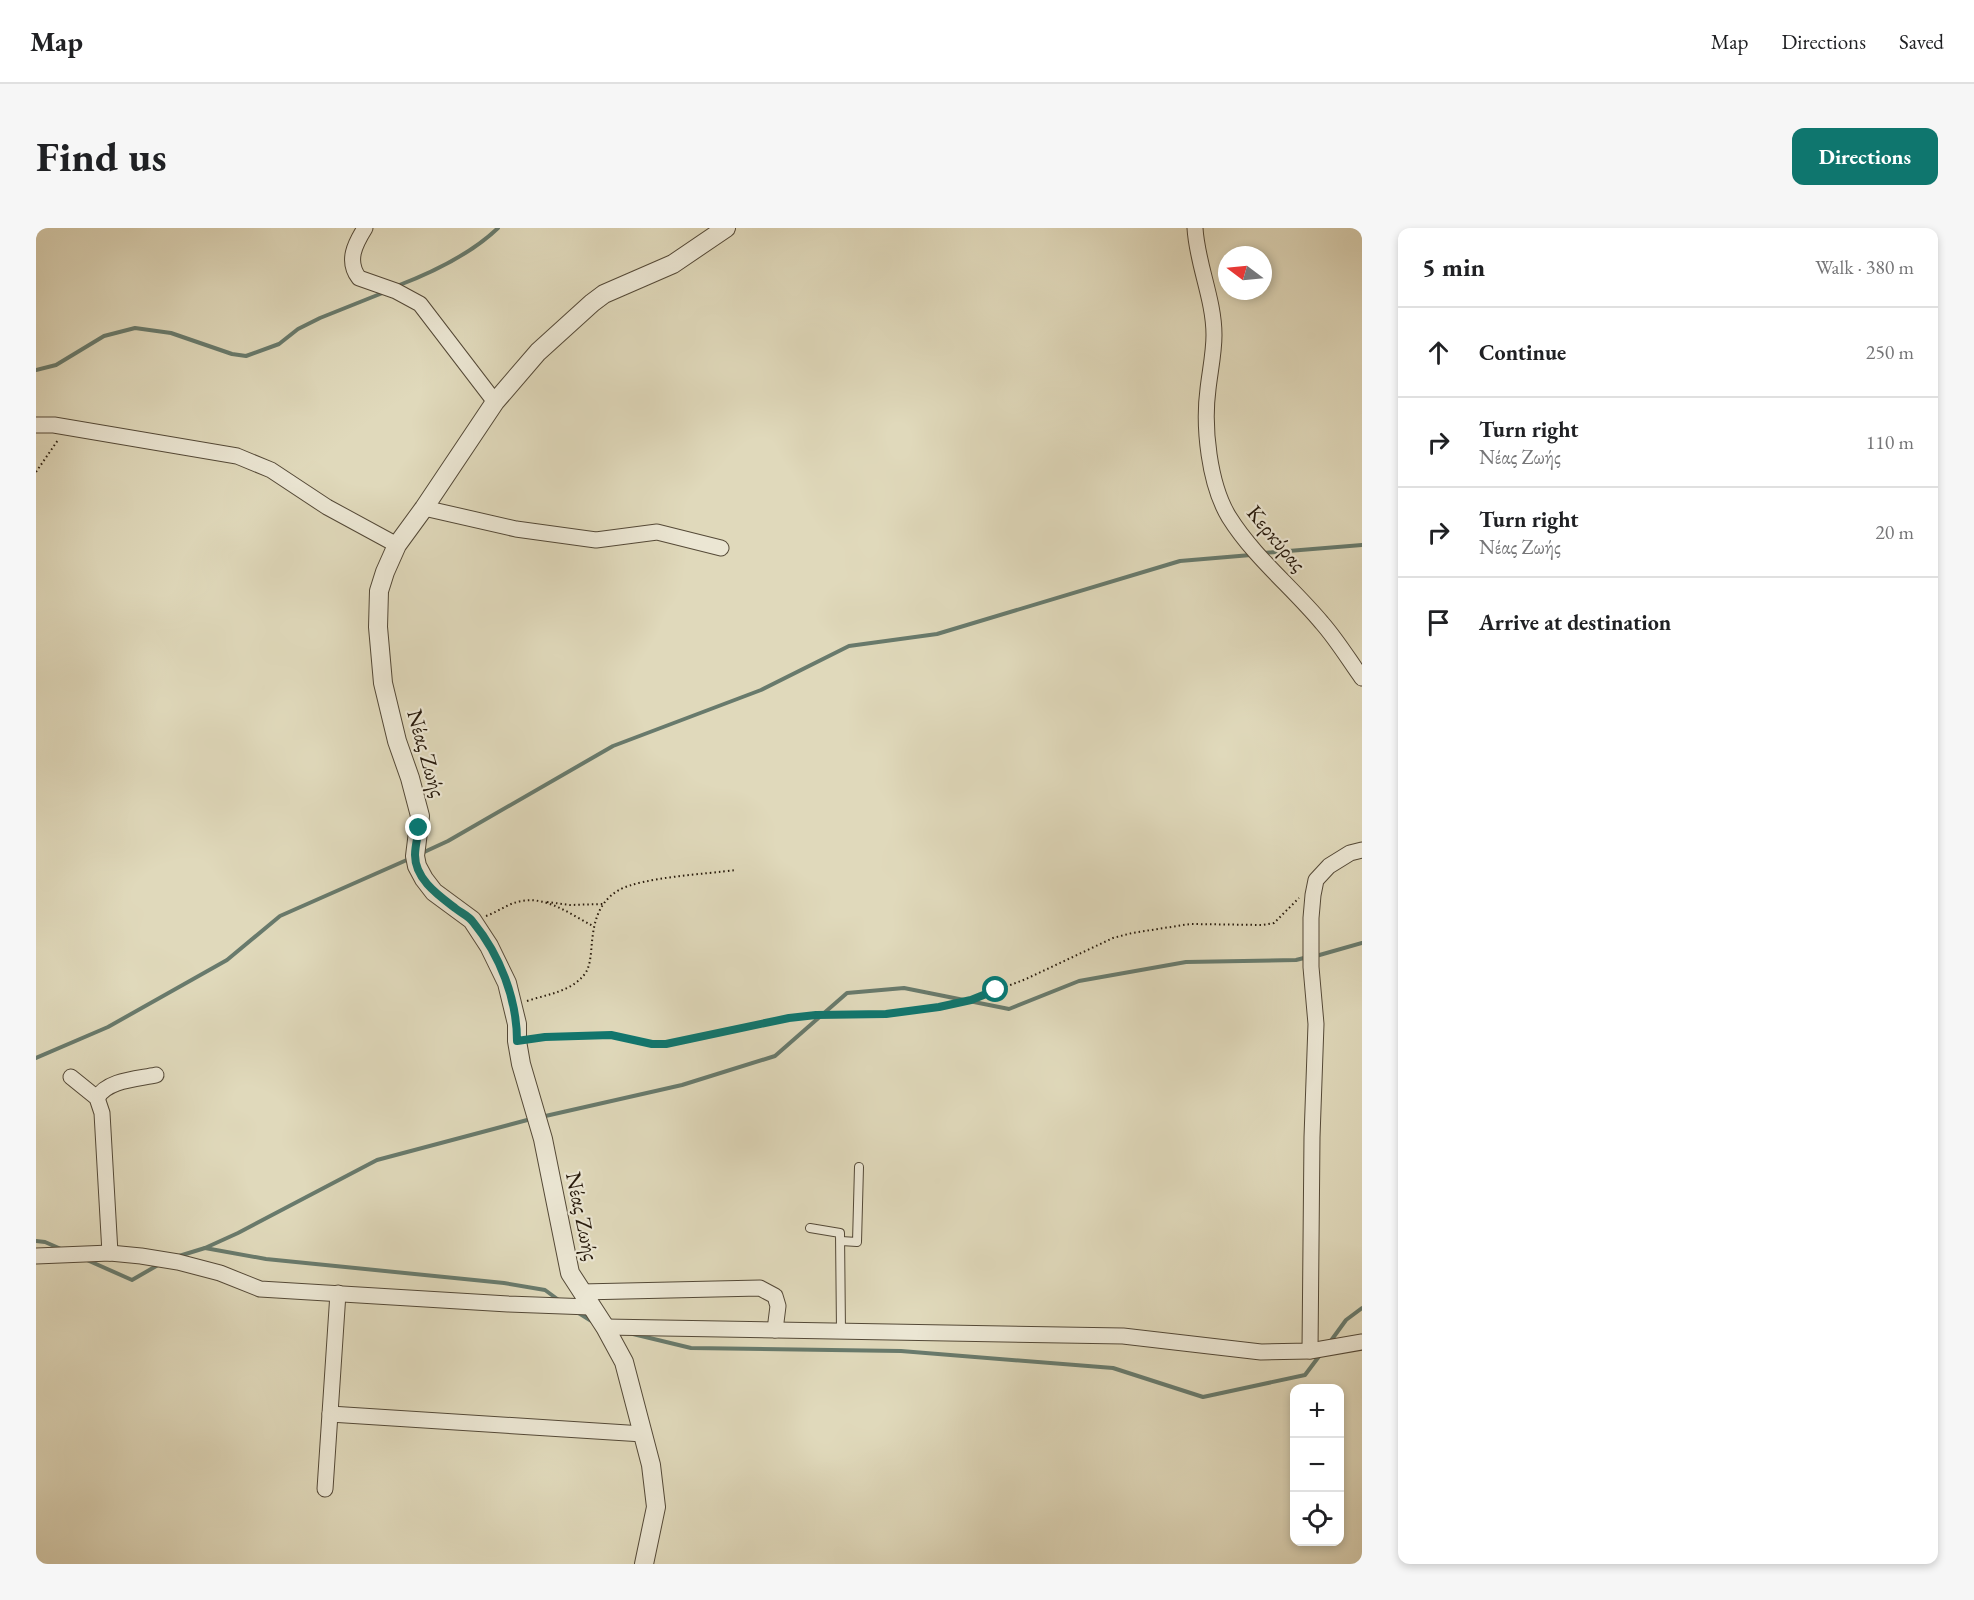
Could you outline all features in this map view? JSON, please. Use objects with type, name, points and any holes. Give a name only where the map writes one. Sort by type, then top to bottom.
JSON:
[{"type":"street","points":[[365,228],[352,255],[352,268],[359,278],[396,291],[412,299],[426,310],[495,402]]},
{"type":"street","name":"Νέας Ζωής","points":[[644,1564],[652,1536],[656,1507],[654,1479],[624,1362],[570,1273],[543,1139],[521,1064],[515,1010],[507,983],[502,970],[472,920],[434,892],[417,866],[415,856],[420,816],[397,741],[380,666],[379,591],[396,545],[424,508],[495,402],[538,352],[604,294],[673,264],[726,228]]},
{"type":"street","name":"Κερκύρας","points":[[1195,228],[1196,249],[1211,307],[1214,334],[1205,421],[1208,451],[1218,490],[1228,516],[1246,540],[1323,624],[1362,678]]},
{"type":"street","points":[[36,425],[74,428],[237,456],[271,470],[327,507],[396,545]]},
{"type":"street","points":[[424,508],[516,529],[596,540],[657,532],[721,548]]},
{"type":"street","points":[[1310,1351],[1312,1127],[1316,1024],[1311,967],[1311,918],[1316,880],[1329,866],[1362,850]]},
{"type":"street","points":[[97,1098],[101,1091],[109,1086],[156,1075]]},
{"type":"street","points":[[70,1077],[97,1098],[102,1113],[110,1253]]},
{"type":"street","points":[[36,1256],[110,1253],[178,1262],[220,1273],[260,1288],[508,1304],[760,1288],[775,1296],[778,1306],[775,1330]]},
{"type":"street","points":[[325,1489],[338,1293]]},
{"type":"street","points":[[604,1327],[1123,1336],[1261,1352],[1310,1351],[1362,1342]]},
{"type":"street","points":[[330,1414],[643,1434]]},
{"type":"lane","points":[[841,1242],[857,1242],[859,1167]]},
{"type":"lane","points":[[810,1228],[840,1233],[841,1331]]},
{"type":"path","points":[[36,472],[56,442],[74,428]]},
{"type":"path","points":[[515,1010],[525,1002],[565,990],[586,973],[590,961],[593,926],[598,912],[620,890],[636,884],[736,870]]},
{"type":"path","points":[[517,1041],[545,1037],[611,1035],[652,1044],[666,1044],[789,1018],[816,1015],[886,1014],[939,1007],[971,1000],[1026,979],[1113,938],[1132,933],[1190,924],[1274,923],[1316,880]]},
{"type":"path","points":[[472,920],[522,901],[570,905],[604,904]]},
{"type":"path","points":[[544,902],[593,926]]},
{"type":"waterway","points":[[397,286],[450,262],[476,246],[498,228]]},
{"type":"waterway","points":[[36,370],[56,365],[104,336],[135,328],[171,333],[232,354],[246,356],[279,344],[298,329],[320,318],[385,292]]},
{"type":"waterway","points":[[1264,553],[1362,545]]},
{"type":"waterway","points":[[422,853],[448,841],[613,746],[761,690],[849,646],[937,634],[1180,561],[1251,555]]},
{"type":"waterway","points":[[36,1058],[108,1027],[227,960],[280,916],[409,859]]},
{"type":"waterway","points":[[1316,956],[1362,943]]},
{"type":"waterway","points":[[541,1117],[682,1085],[775,1056],[847,993],[904,988],[1009,1009],[1079,981],[1186,962],[1296,960],[1308,957]]},
{"type":"waterway","points":[[179,1256],[205,1248],[238,1233],[377,1160],[531,1119]]},
{"type":"waterway","points":[[36,1241],[61,1249]]},
{"type":"waterway","points":[[205,1248],[266,1259],[504,1283],[545,1290],[560,1301]]},
{"type":"waterway","points":[[87,1260],[132,1280],[158,1265]]},
{"type":"waterway","points":[[1330,1342],[1346,1320],[1362,1308]]},
{"type":"waterway","points":[[577,1312],[593,1322]]},
{"type":"waterway","points":[[633,1334],[691,1348],[901,1351],[1113,1368],[1203,1397],[1305,1375],[1320,1355]]},
{"type":"route","points":[[419,828],[415,856],[417,866],[434,892],[472,920],[489,946],[502,970],[515,1010],[517,1041],[528,1038],[611,1035],[652,1044],[666,1044],[789,1018],[816,1015],[886,1014],[939,1007],[971,1000],[996,990]]}]
